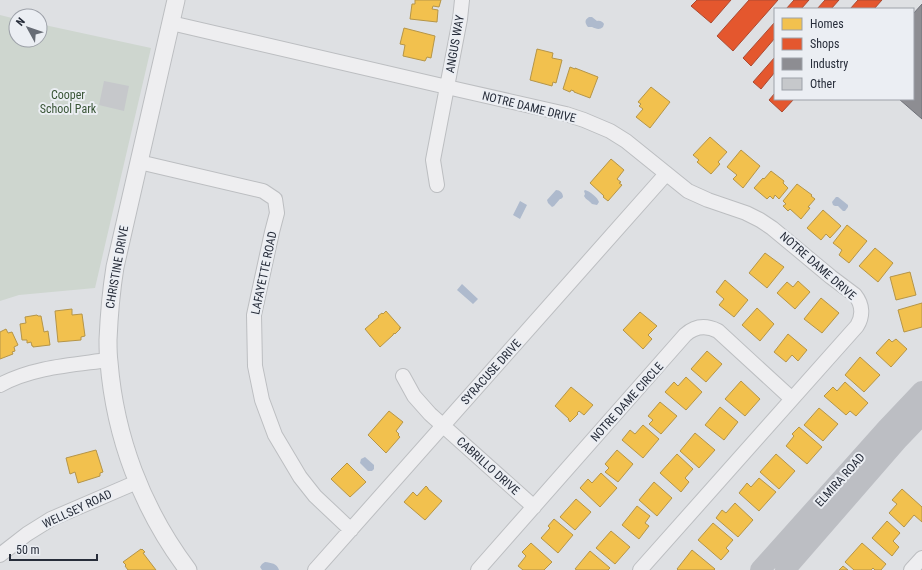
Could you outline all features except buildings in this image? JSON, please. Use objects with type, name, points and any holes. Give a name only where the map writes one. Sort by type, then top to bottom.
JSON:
[{"type":"main road","name":"ELMIRA ROAD","points":[[760,570],[922,391]]},
{"type":"main road","name":"ELMIRA ROAD","points":[[785,570],[899,439],[922,415]]},
{"type":"street","name":"CHRISTINE DRIVE","points":[[176,0],[115,267],[108,327],[108,360],[114,404],[122,440],[137,482],[147,506],[160,529],[188,570]]},
{"type":"street","name":"ANGUS WAY","points":[[437,185],[433,160],[460,19],[462,0]]},
{"type":"street","name":"NOTRE DAME DRIVE","points":[[171,23],[566,114],[584,120],[610,131],[626,141],[688,191],[708,200],[746,213],[760,220],[784,237],[831,277],[855,295],[858,299],[861,311],[861,319],[857,326],[792,399]]},
{"type":"street","name":"LAFAYETTE ROAD","points":[[139,162],[263,191],[275,199],[277,213],[254,315],[255,366],[262,400],[275,435],[300,477],[315,496],[351,530]]},
{"type":"street","name":"SYRACUSE DRIVE","points":[[316,570],[666,174]]},
{"type":"street","name":"NOTRE DAME CIRCLE","points":[[478,570],[685,335],[694,328],[708,327],[718,331],[792,399]]},
{"type":"street","points":[[0,385],[29,373],[53,367],[108,360]]},
{"type":"street","name":"CABRILLO DRIVE","points":[[403,376],[414,396],[430,414],[534,507]]},
{"type":"street","points":[[640,570],[792,399]]},
{"type":"street","name":"WELLSEY ROAD","points":[[0,555],[27,534],[51,519],[137,482]]},
{"type":"street","points":[[911,570],[922,558]]},
{"type":"green space","name":"Cooper School Park","points":[[0,15],[8,17],[8,48],[48,48],[48,26],[151,48],[95,288],[19,295],[0,301]]},
{"type":"water","points":[[589,17],[602,22],[604,24],[603,27],[598,29],[588,27],[586,24],[586,19]]},
{"type":"water","points":[[556,190],[561,192],[563,197],[552,207],[547,200]]},
{"type":"water","points":[[585,190],[597,199],[599,202],[597,205],[592,204],[584,196]]},
{"type":"water","points":[[836,197],[848,205],[845,211],[838,206],[833,205],[832,202]]},
{"type":"water","points":[[520,201],[527,205],[520,219],[513,215]]},
{"type":"water","points":[[462,284],[478,299],[473,304],[457,290]]},
{"type":"water","points":[[365,457],[374,465],[374,469],[372,471],[368,471],[360,463],[361,459]]},
{"type":"water","points":[[265,562],[272,563],[279,570],[262,570],[260,567]]}]
